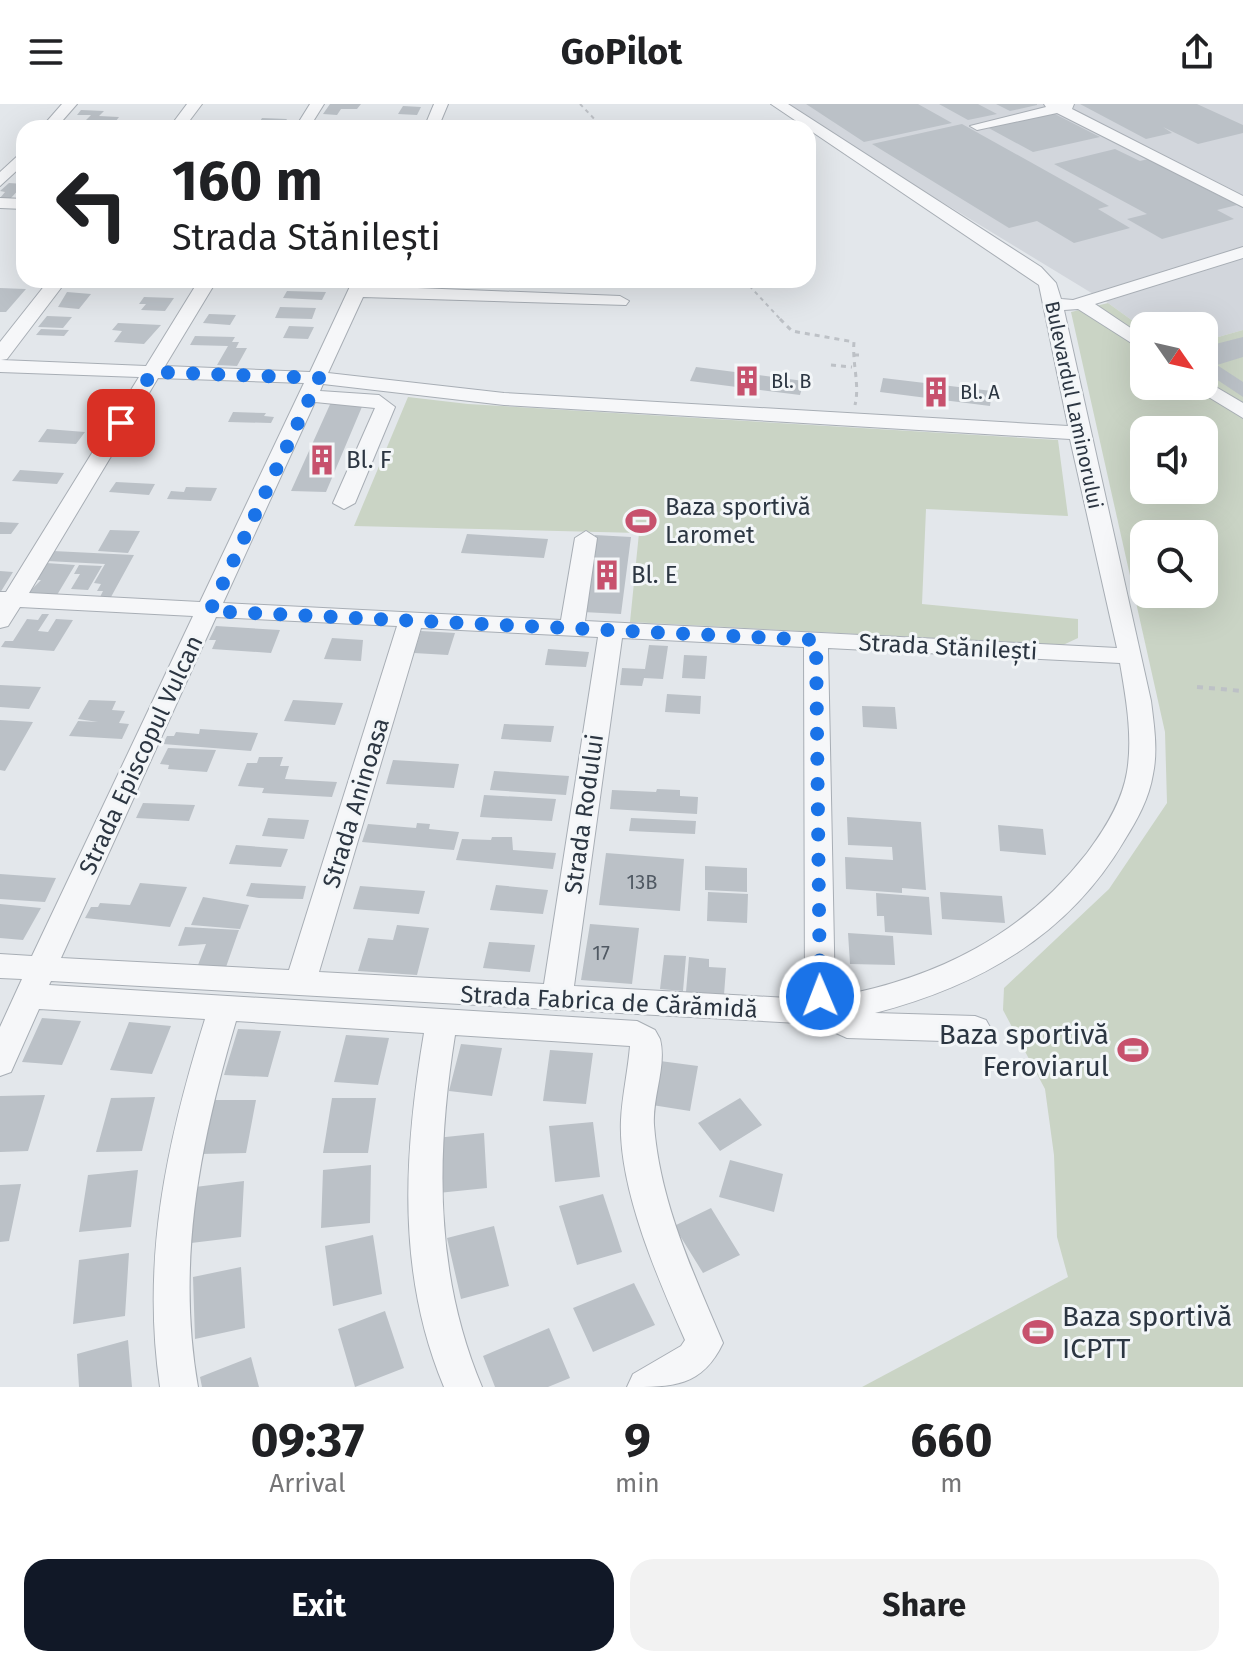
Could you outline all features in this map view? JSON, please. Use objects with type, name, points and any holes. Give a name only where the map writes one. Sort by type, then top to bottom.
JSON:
[{"type":"street","points":[[55,120],[70,104]]},
{"type":"street","points":[[182,120],[195,104]]},
{"type":"street","name":"Bulevardul Laminorului","points":[[778,104],[803,120]]},
{"type":"street","points":[[990,104],[1016,118]]},
{"type":"street","points":[[1065,105],[1243,202]]},
{"type":"street","points":[[977,126],[1065,105],[1169,152]]},
{"type":"street","name":"Bulevardul Laminorului","points":[[816,129],[1035,271],[1047,283],[1128,656]]},
{"type":"street","points":[[0,181],[16,164]]},
{"type":"street","points":[[1053,304],[1083,301],[1243,252]]},
{"type":"street","points":[[1047,283],[1083,301],[1130,335]]},
{"type":"street","points":[[0,355],[52,288]]},
{"type":"street","points":[[0,621],[7,600],[203,288]]},
{"type":"street","name":"Strada Episcopul Vulcan","points":[[0,1063],[359,288]]},
{"type":"street","points":[[409,288],[620,301]]},
{"type":"street","points":[[0,366],[152,372],[314,387],[1080,433]]},
{"type":"street","points":[[314,387],[379,401],[385,407],[344,503]]},
{"type":"street","points":[[1218,395],[1243,412]]},
{"type":"street","points":[[572,628],[586,538]]},
{"type":"street","name":"Strada Stănilești","points":[[7,600],[1128,656]]},
{"type":"street","name":"Strada Aninoasa","points":[[300,985],[411,620]]},
{"type":"street","name":"Strada Rodului","points":[[557,998],[611,631]]},
{"type":"street","points":[[816,640],[820,1012],[847,1025],[975,1029]]},
{"type":"street","name":"Strada Fabrica de Cărămidă","points":[[35,982],[300,985],[820,1012],[913,993],[973,968],[1032,929],[1069,894],[1121,825],[1137,792],[1142,761],[1140,721],[1128,656]]},
{"type":"street","name":"Strada Fabrica de Cărămidă","points":[[0,966],[35,982],[224,1009],[637,1034],[644,1039],[637,1123],[648,1196],[677,1281],[704,1334],[705,1343],[694,1359],[646,1387]]},
{"type":"street","points":[[179,1387],[167,1272],[189,1134],[224,1009]]},
{"type":"street","points":[[442,1022],[424,1129],[421,1190],[426,1252],[439,1313],[463,1387]]},
{"type":"path","points":[[580,104],[595,120]]},
{"type":"path","points":[[752,288],[792,331],[854,342],[852,367],[858,393],[845,419]]},
{"type":"path","points":[[854,355],[864,355]]},
{"type":"path","points":[[831,365],[852,367]]},
{"type":"path","points":[[1197,687],[1243,691]]},
{"type":"shaded area","points":[[781,104],[1243,104],[1243,330],[1218,337],[1218,312],[1130,312],[1130,319],[816,125],[816,120],[807,120]]},
{"type":"green space","name":"Baza sportivă Feroviarul","points":[[1108,303],[1130,319],[1130,400],[1218,400],[1218,337],[1243,330],[1243,1387],[862,1387],[1068,1277],[1057,1237],[1054,1155],[1045,1089],[1003,1010],[1004,988],[1109,889],[1167,803],[1165,732],[1137,608],[1218,608],[1218,520],[1130,520],[1130,576],[1071,312]]},
{"type":"green space","name":"Baza sportivă Laromet","points":[[408,397],[468,404],[1058,440],[1068,516],[926,509],[922,604],[1078,619],[1078,638],[1063,645],[630,622],[639,533],[354,526]]},
{"type":"building","points":[[330,104],[361,104],[357,109],[341,109],[337,115],[323,114]]},
{"type":"building","points":[[806,104],[918,104],[952,123],[864,142]]},
{"type":"building","points":[[939,104],[978,104],[997,114],[968,120]]},
{"type":"building","points":[[996,104],[1037,104],[1037,105],[1010,111]]},
{"type":"building","points":[[1080,104],[1197,104],[1243,125],[1243,133],[1198,144],[1163,127],[1172,133],[1146,139]]},
{"type":"building","points":[[403,106],[421,107],[417,115],[398,114]]},
{"type":"building","points":[[81,110],[104,111],[99,116],[119,117],[117,120],[86,120],[91,115],[77,115]]},
{"type":"building","points":[[1051,112],[1100,137],[1033,152],[985,126]]},
{"type":"building","points":[[962,124],[1109,206],[1098,209],[1130,228],[1074,243],[1037,221],[1009,228],[872,144]]},
{"type":"building","points":[[1115,149],[1140,161],[1148,159],[1237,205],[1217,210],[1234,219],[1162,239],[1127,219],[1147,214],[1054,164]]},
{"type":"building","points":[[9,183],[16,183],[16,193],[10,199],[0,198],[5,192],[0,191]]},
{"type":"building","points":[[0,288],[26,289],[6,312],[0,312]]},
{"type":"building","points":[[287,291],[326,292],[322,300],[283,298]]},
{"type":"building","points":[[67,292],[91,294],[79,309],[58,307]]},
{"type":"building","points":[[144,297],[174,298],[165,311],[141,310],[146,304],[139,304]]},
{"type":"building","points":[[280,307],[316,308],[312,319],[275,318]]},
{"type":"building","points":[[209,314],[236,315],[230,325],[203,323]]},
{"type":"building","points":[[47,316],[72,317],[63,328],[38,327]]},
{"type":"building","points":[[118,323],[161,325],[144,344],[114,342],[122,331],[112,330]]},
{"type":"building","points":[[289,326],[314,327],[308,339],[283,338]]},
{"type":"building","points":[[41,329],[69,330],[64,336],[36,335]]},
{"type":"building","points":[[195,336],[235,337],[232,342],[239,342],[236,348],[247,348],[237,366],[217,365],[228,346],[190,345]]},
{"type":"building","points":[[1243,337],[1243,357],[1218,365],[1218,343]]},
{"type":"building","points":[[1218,366],[1243,382],[1243,397],[1218,380]]},
{"type":"building","name":"Bl. B","points":[[696,367],[804,381],[800,395],[690,381]]},
{"type":"building","name":"Bl. A","points":[[883,378],[992,391],[990,406],[880,392]]},
{"type":"building","name":"Bl. F","points":[[332,400],[364,402],[326,492],[291,491]]},
{"type":"building","points":[[233,412],[266,413],[264,416],[274,417],[271,423],[228,422]]},
{"type":"building","points":[[47,429],[85,432],[76,444],[38,442]]},
{"type":"building","points":[[20,470],[64,473],[57,484],[12,481]]},
{"type":"building","points":[[116,482],[155,484],[149,495],[109,492]]},
{"type":"building","points":[[186,487],[217,488],[211,501],[167,499],[171,491],[184,492]]},
{"type":"building","points":[[0,522],[19,523],[11,534],[0,534]]},
{"type":"building","points":[[110,530],[140,531],[128,553],[98,551]]},
{"type":"building","points":[[467,534],[548,539],[544,558],[461,553]]},
{"type":"building","name":"Bl. E","points":[[595,535],[631,537],[621,614],[583,612]]},
{"type":"building","points":[[53,551],[134,555],[111,597],[100,597],[103,591],[97,591],[101,584],[94,583],[105,564],[47,561]]},
{"type":"building","points":[[46,563],[75,565],[57,595],[28,593],[41,580],[35,580]]},
{"type":"building","points":[[79,565],[102,566],[88,590],[71,589],[80,574],[74,574]]},
{"type":"building","points":[[0,571],[13,572],[0,593]]},
{"type":"building","points":[[42,614],[49,614],[38,631],[48,632],[56,619],[73,620],[54,651],[1,647],[5,641],[13,641],[27,619],[38,620]]},
{"type":"building","points":[[216,626],[280,630],[271,653],[212,649],[216,640],[209,640]]},
{"type":"building","points":[[421,631],[455,633],[448,655],[414,653]]},
{"type":"building","points":[[332,638],[363,640],[361,661],[324,659]]},
{"type":"building","points":[[649,645],[668,646],[663,679],[644,678],[642,686],[620,685],[622,668],[645,669]]},
{"type":"building","points":[[548,649],[589,652],[586,667],[545,665]]},
{"type":"building","points":[[684,655],[707,656],[705,679],[682,678]]},
{"type":"building","points":[[0,685],[41,687],[29,709],[0,707]]},
{"type":"building","points":[[667,694],[701,696],[700,714],[665,712]]},
{"type":"building","points":[[89,700],[116,701],[112,710],[125,711],[119,723],[129,724],[122,739],[69,736],[78,721],[98,722],[78,719]]},
{"type":"building","points":[[293,700],[343,703],[335,725],[284,721]]},
{"type":"building","points":[[862,706],[895,707],[897,729],[863,727]]},
{"type":"building","points":[[0,720],[33,722],[5,771],[0,770]]},
{"type":"building","points":[[504,724],[554,726],[551,742],[501,739]]},
{"type":"building","points":[[200,729],[258,733],[251,751],[163,744],[167,736],[174,736],[176,732],[199,734]]},
{"type":"building","points":[[168,748],[216,750],[207,772],[168,769],[169,765],[160,764]]},
{"type":"building","points":[[259,757],[283,757],[280,766],[289,766],[285,779],[337,782],[332,797],[262,793],[264,788],[238,786],[247,763],[257,763]]},
{"type":"building","points":[[393,760],[459,764],[454,788],[386,784]]},
{"type":"building","points":[[494,771],[569,776],[566,795],[490,790]]},
{"type":"building","points":[[657,789],[680,790],[680,796],[698,797],[697,814],[610,809],[612,790],[656,792]]},
{"type":"building","points":[[484,795],[556,799],[552,821],[480,817]]},
{"type":"building","points":[[143,803],[195,805],[189,821],[136,818]]},
{"type":"building","points":[[847,817],[921,822],[926,890],[902,888],[902,893],[846,889],[845,857],[893,860],[892,847],[848,845]]},
{"type":"building","points":[[268,818],[309,820],[304,839],[262,836]]},
{"type":"building","points":[[631,818],[696,821],[695,834],[629,831]]},
{"type":"building","points":[[417,823],[430,824],[429,829],[459,832],[454,850],[362,842],[368,824],[416,828]]},
{"type":"building","points":[[998,825],[1043,829],[1046,855],[1000,851]]},
{"type":"building","points":[[492,837],[512,837],[513,850],[556,853],[553,869],[456,860],[462,839],[491,840]]},
{"type":"building","points":[[236,845],[288,849],[281,867],[229,864]]},
{"type":"building","points":[[606,853],[684,859],[680,911],[599,905]]},
{"type":"building","points":[[705,866],[747,868],[747,892],[705,890]]},
{"type":"building","points":[[0,874],[56,878],[45,902],[0,899]]},
{"type":"building","points":[[140,883],[187,887],[170,927],[85,918],[91,907],[98,907],[100,903],[130,905]]},
{"type":"building","points":[[251,883],[306,886],[303,899],[259,898],[246,896]]},
{"type":"building","points":[[496,885],[548,890],[543,914],[490,910]]},
{"type":"building","points":[[360,886],[425,891],[419,914],[353,909]]},
{"type":"building","points":[[708,892],[748,894],[747,923],[707,921]]},
{"type":"building","points":[[940,892],[1002,896],[1005,923],[942,919]]},
{"type":"building","points":[[876,893],[929,897],[932,935],[885,932],[884,916],[877,916]]},
{"type":"building","points":[[203,897],[249,905],[240,929],[191,925]]},
{"type":"building","points":[[0,904],[41,908],[23,940],[0,938]]},
{"type":"building","points":[[590,924],[639,928],[632,984],[581,980]]},
{"type":"building","points":[[397,925],[429,928],[417,975],[358,971],[368,938],[393,940]]},
{"type":"building","points":[[185,927],[239,930],[226,967],[198,965],[206,944],[178,946]]},
{"type":"building","points":[[848,933],[893,936],[895,965],[850,964]]},
{"type":"building","points":[[489,942],[535,945],[530,972],[483,968]]},
{"type":"building","points":[[664,955],[686,956],[683,991],[660,989]]},
{"type":"building","points":[[689,957],[709,959],[709,967],[726,968],[724,995],[686,992]]},
{"type":"building","points":[[42,1018],[81,1021],[62,1065],[22,1062]]},
{"type":"building","points":[[129,1022],[171,1026],[152,1074],[110,1070]]},
{"type":"building","points":[[238,1029],[281,1031],[268,1077],[224,1075]]},
{"type":"building","points":[[346,1035],[389,1038],[378,1085],[334,1082]]},
{"type":"building","points":[[461,1044],[502,1048],[492,1096],[449,1091]]},
{"type":"building","points":[[550,1050],[593,1053],[586,1104],[543,1101]]},
{"type":"building","points":[[660,1061],[698,1066],[690,1111],[652,1105]]},
{"type":"building","points":[[45,1095],[28,1151],[0,1152],[0,1096]]},
{"type":"building","points":[[155,1097],[142,1151],[96,1152],[111,1098]]},
{"type":"building","points":[[332,1098],[376,1098],[368,1153],[323,1153]]},
{"type":"building","points":[[740,1098],[762,1125],[720,1151],[698,1123]]},
{"type":"building","points":[[211,1100],[256,1100],[246,1153],[200,1154]]},
{"type":"building","points":[[593,1122],[600,1177],[555,1182],[549,1126]]},
{"type":"building","points":[[484,1133],[487,1188],[438,1193],[436,1138]]},
{"type":"building","points":[[730,1160],[783,1174],[774,1212],[719,1197]]},
{"type":"building","points":[[371,1165],[370,1223],[321,1228],[323,1170]]},
{"type":"building","points":[[138,1170],[131,1227],[79,1232],[88,1175]]},
{"type":"building","points":[[244,1181],[241,1237],[191,1243],[195,1187]]},
{"type":"building","points":[[21,1184],[9,1241],[0,1242],[0,1185]]},
{"type":"building","points":[[603,1194],[622,1252],[577,1265],[559,1206]]},
{"type":"building","points":[[711,1208],[740,1255],[703,1273],[674,1226]]},
{"type":"building","points":[[494,1226],[509,1286],[461,1299],[447,1238]]},
{"type":"building","points":[[373,1235],[382,1294],[333,1306],[325,1246]]},
{"type":"building","points":[[129,1253],[125,1316],[73,1324],[79,1260]]},
{"type":"building","points":[[241,1267],[245,1328],[195,1339],[193,1277]]},
{"type":"building","points":[[634,1283],[655,1325],[593,1352],[573,1308]]},
{"type":"building","points":[[385,1311],[404,1368],[355,1387],[338,1329]]},
{"type":"building","points":[[549,1328],[570,1378],[548,1387],[495,1387],[483,1356]]},
{"type":"building","points":[[128,1340],[132,1387],[79,1387],[77,1354]]},
{"type":"building","points":[[251,1357],[259,1387],[202,1387],[200,1377]]},
{"type":"place","name":"Bl. B","points":[[747,381]]},
{"type":"place","name":"Bl. A","points":[[936,392]]},
{"type":"place","name":"Bl. F","points":[[322,460]]},
{"type":"place","name":"Baza sportivă Laromet","points":[[641,521]]},
{"type":"place","name":"Bl. E","points":[[607,575]]},
{"type":"place","name":"Baza sportivă Feroviarul","points":[[1133,1050]]},
{"type":"place","name":"Baza sportivă ICPTT","points":[[1038,1332]]},
{"type":"route","points":[[121,423],[152,372],[319,378],[210,611],[816,640],[820,996]]}]
